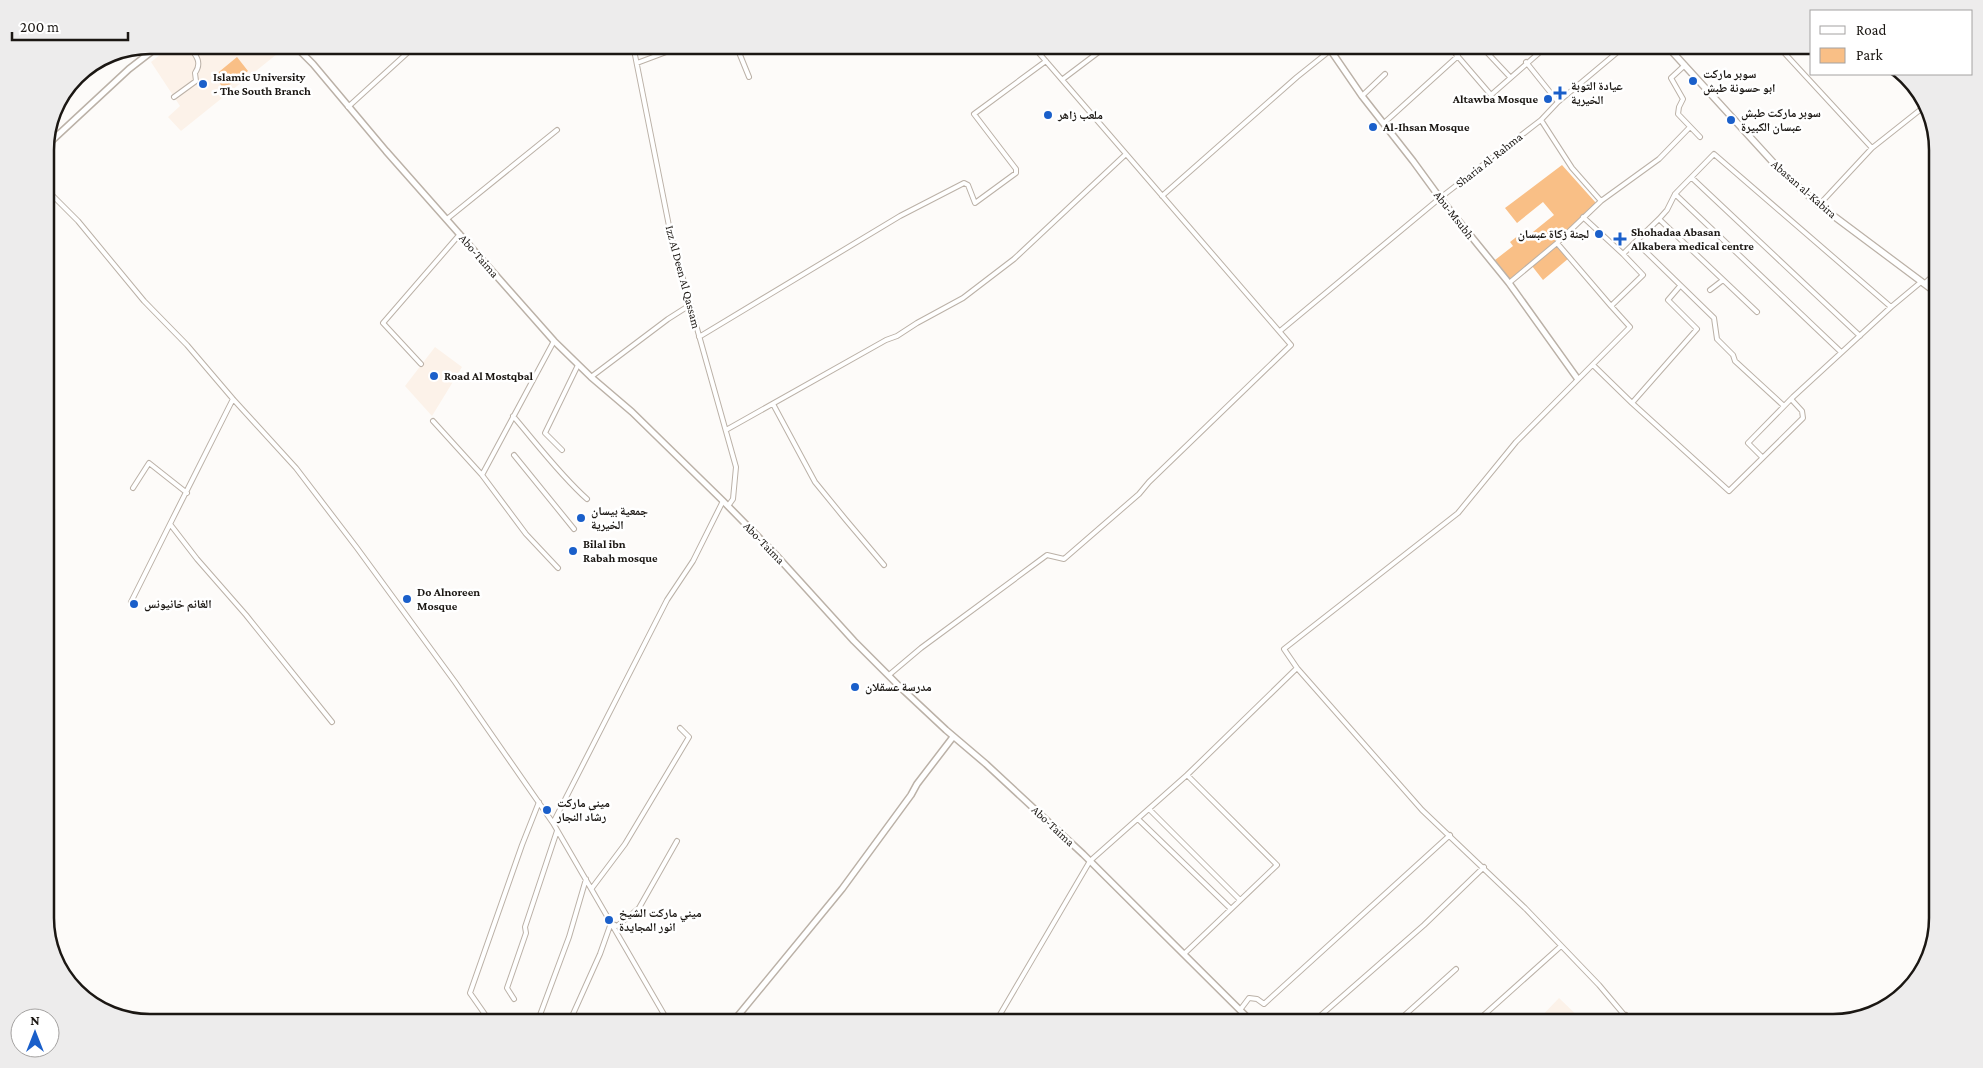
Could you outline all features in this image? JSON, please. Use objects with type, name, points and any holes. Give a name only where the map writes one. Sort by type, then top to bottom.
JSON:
[{"type":"main road","name":"Abasan al-Kabira","points":[[1675,54],[1781,171],[1819,205],[1929,287]]},
{"type":"street","points":[[55,138],[129,69],[148,54]]},
{"type":"street","points":[[174,97],[196,81],[195,72],[199,67],[198,58],[195,54]]},
{"type":"street","name":"Abo-Taima","points":[[303,54],[554,341],[591,378],[632,412],[723,500],[854,641],[953,737],[1090,861],[1138,911],[1244,1014]]},
{"type":"street","points":[[348,107],[406,54]]},
{"type":"street","name":"Izz Al Deen Al Qassam","points":[[635,54],[671,236],[736,467],[733,498],[728,506]]},
{"type":"street","points":[[637,63],[661,54]]},
{"type":"street","points":[[740,54],[749,77]]},
{"type":"street","points":[[889,674],[921,648],[1047,555],[1064,559],[1082,545],[1139,494],[1291,345],[1040,54]]},
{"type":"street","points":[[1062,79],[1096,54]]},
{"type":"street","points":[[1162,196],[1297,77],[1327,54]]},
{"type":"street","name":"Abu-Msubh","points":[[1333,54],[1362,96],[1440,198],[1509,283],[1578,378]]},
{"type":"street","points":[[1488,54],[1510,77]]},
{"type":"street","points":[[1384,123],[1458,56],[1491,95],[1536,54]]},
{"type":"street","name":"Sharia Al-Rahma","points":[[1280,330],[1440,198],[1541,120],[1558,102],[1615,54]]},
{"type":"street","points":[[1785,54],[1872,148]]},
{"type":"street","points":[[699,337],[870,234],[964,183],[968,186],[975,203],[1016,173],[1016,169],[974,114],[1046,61]]},
{"type":"street","points":[[1526,62],[1558,102]]},
{"type":"street","points":[[1685,65],[1671,78],[1684,99],[1679,107],[1678,114],[1700,137]]},
{"type":"street","points":[[1362,96],[1385,74]]},
{"type":"street","points":[[1819,205],[1872,148],[1920,110]]},
{"type":"street","points":[[1541,120],[1572,168],[1600,201]]},
{"type":"street","points":[[1509,283],[1557,243],[1600,201],[1659,159],[1690,127]]},
{"type":"street","points":[[447,219],[557,130]]},
{"type":"street","points":[[726,430],[963,298],[1014,259],[1126,154]]},
{"type":"street","points":[[1623,254],[1659,219],[1667,210],[1675,194],[1714,154],[1891,307]]},
{"type":"street","points":[[1692,178],[1860,336]]},
{"type":"street","points":[[1675,194],[1841,352]]},
{"type":"street","points":[[54,197],[78,221],[144,300],[187,345],[296,468],[347,534],[455,682],[553,823],[664,1014]]},
{"type":"street","points":[[1583,217],[1643,275],[1611,306]]},
{"type":"street","points":[[1659,219],[1757,312]]},
{"type":"street","points":[[421,364],[383,323],[460,234]]},
{"type":"street","points":[[1636,242],[1714,318],[1717,339],[1733,355],[1735,361],[1784,406]]},
{"type":"street","points":[[1557,243],[1630,327],[1516,442],[1458,513],[1284,649],[1297,668],[1422,810],[1484,867],[1625,1014]]},
{"type":"street","points":[[1762,457],[1748,443],[1841,352],[1891,307],[1929,278]]},
{"type":"street","points":[[1710,290],[1722,280]]},
{"type":"street","points":[[1632,403],[1697,329],[1668,300],[1680,286]]},
{"type":"street","points":[[591,378],[668,319],[690,305]]},
{"type":"street","points":[[482,475],[554,341]]},
{"type":"street","points":[[562,450],[545,433],[578,365]]},
{"type":"street","points":[[1593,365],[1632,403],[1730,491],[1803,418],[1802,411],[1792,399]]},
{"type":"street","points":[[131,602],[233,399]]},
{"type":"street","points":[[774,404],[816,482],[884,564]]},
{"type":"street","points":[[513,416],[562,472],[570,484],[587,499]]},
{"type":"street","points":[[433,421],[482,475],[526,534],[558,568]]},
{"type":"street","points":[[514,455],[574,529]]},
{"type":"street","points":[[133,488],[149,463],[187,492]]},
{"type":"street","points":[[553,823],[667,600],[693,561],[723,500]]},
{"type":"street","points":[[170,524],[332,722]]},
{"type":"street","points":[[1000,1014],[1090,861],[1187,775],[1297,668]]},
{"type":"street","points":[[592,888],[625,844],[689,737],[680,728]]},
{"type":"street","points":[[739,1014],[842,889],[916,784],[953,737]]},
{"type":"street","points":[[1184,954],[1277,865],[1187,775]]},
{"type":"street","points":[[485,1014],[470,993],[539,802]]},
{"type":"street","points":[[1149,808],[1240,900]]},
{"type":"street","points":[[1138,819],[1231,909]]},
{"type":"street","points":[[514,999],[507,988],[557,831]]},
{"type":"street","points":[[1240,1010],[1249,998],[1257,999],[1264,1004],[1450,835]]},
{"type":"street","points":[[612,923],[617,926],[639,908],[677,841]]},
{"type":"street","points":[[1322,1014],[1418,930],[1484,867]]},
{"type":"street","points":[[540,1014],[569,937],[586,879]]},
{"type":"street","points":[[572,1014],[612,923]]},
{"type":"street","points":[[1485,1014],[1561,946]]},
{"type":"street","points":[[1406,1014],[1456,970]]},
{"type":"shaded area","name":"Islamic University - The South Branch","points":[[161,54],[277,54],[181,131],[168,117],[180,106],[151,62]]},
{"type":"shaded area","name":"Road Al Mostqbal","points":[[435,347],[462,367],[432,416],[405,386]]},
{"type":"shaded area","points":[[1559,998],[1576,1014],[1544,1014]]},
{"type":"green space","points":[[237,57],[248,71],[224,89],[214,76]]},
{"type":"green space","points":[[1562,165],[1596,203],[1554,245],[1510,279],[1495,260],[1513,246],[1510,242],[1524,231],[1528,236],[1554,215],[1543,202],[1517,223],[1505,208]]},
{"type":"green space","points":[[1555,247],[1560,247],[1569,258],[1543,280],[1532,266]]},
{"type":"place","name":"سوبر ماركت ابو حسونة طبش","points":[[1693,81]]},
{"type":"place","name":"Islamic University - The South Branch","points":[[203,84]]},
{"type":"place","name":"عيادة التوبة الخيرية","points":[[1560,93]]},
{"type":"place","name":"Altawba Mosque","points":[[1548,99]]},
{"type":"place","name":"ملعب زاهر","points":[[1048,115]]},
{"type":"place","name":"سوبر ماركت طبش عبسان الكبيرة","points":[[1731,120]]},
{"type":"place","name":"Al-Ihsan Mosque","points":[[1373,127]]},
{"type":"place","name":"لجنة زكاة عبسان","points":[[1599,234]]},
{"type":"place","name":"Shohadaa Abasan Alkabera medical centre","points":[[1620,239]]},
{"type":"place","name":"Road Al Mostqbal","points":[[434,376]]},
{"type":"place","name":"جمعية بيسان الخيرية","points":[[581,518]]},
{"type":"place","name":"Bilal ibn Rabah mosque","points":[[573,551]]},
{"type":"place","name":"Do Alnoreen Mosque","points":[[407,599]]},
{"type":"place","name":"الغانم خانيونس","points":[[134,604]]},
{"type":"place","name":"مدرسة عسقلان","points":[[855,687]]},
{"type":"place","name":"ميني ماركت رشاد النجار","points":[[547,810]]},
{"type":"place","name":"ميني ماركت الشيخ انور المجايدة","points":[[609,920]]}]
